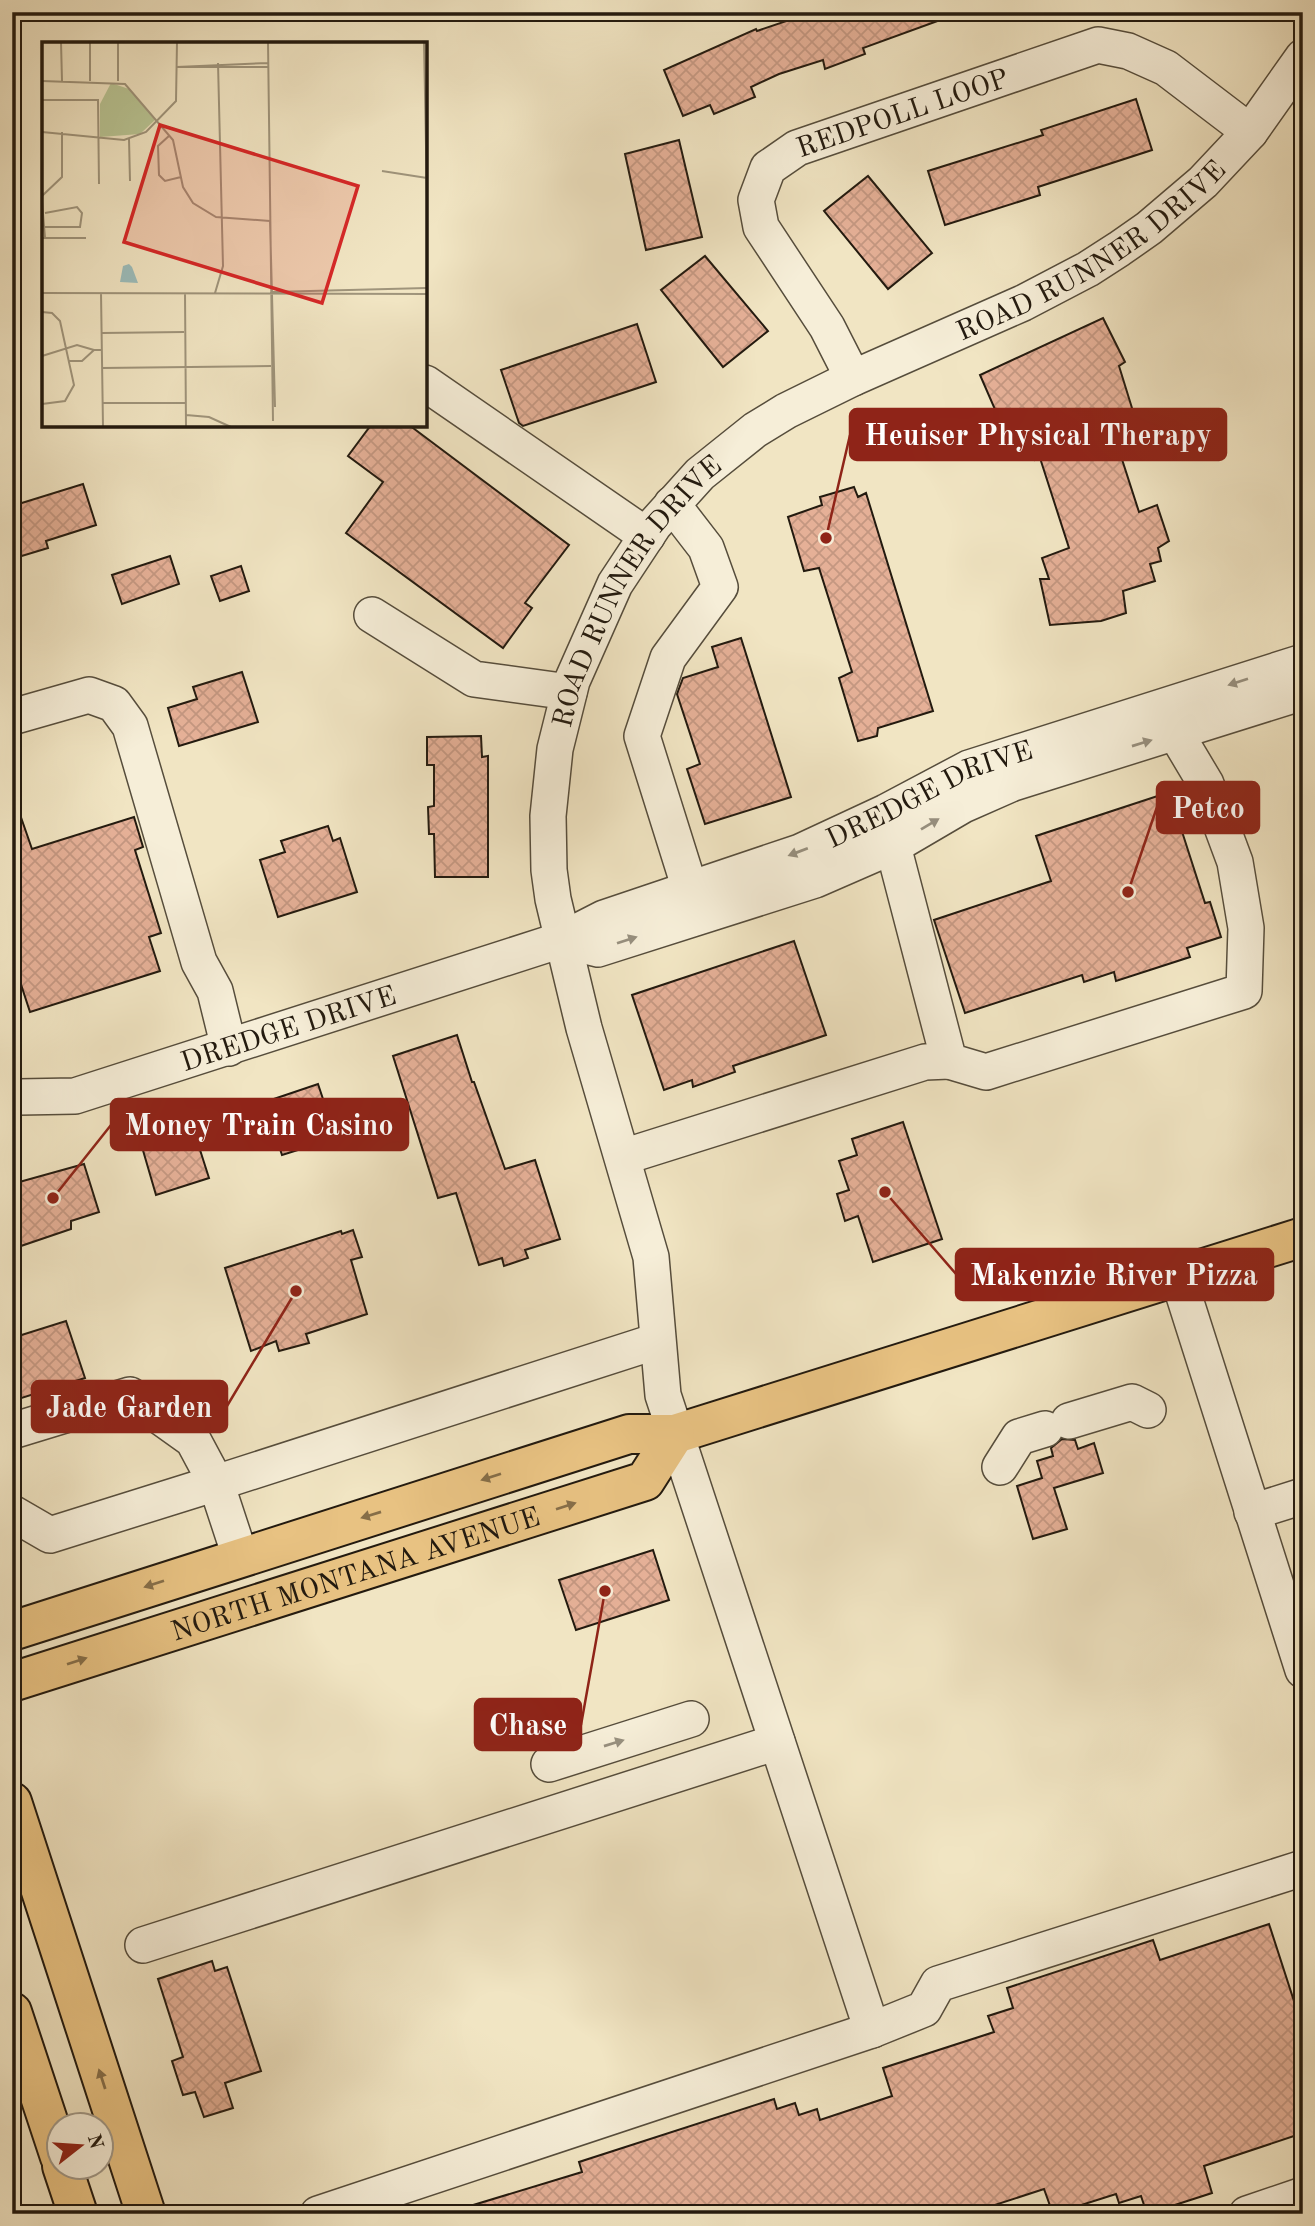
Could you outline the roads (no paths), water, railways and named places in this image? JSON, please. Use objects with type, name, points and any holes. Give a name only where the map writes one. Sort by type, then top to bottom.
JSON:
[{"type":"main road","name":"NORTH MONTANA AVENUE","points":[[12,1631],[629,1434],[675,1434],[1303,1237]]},
{"type":"main road","name":"NORTH MONTANA AVENUE","points":[[12,1682],[646,1481],[675,1434]]},
{"type":"main road","points":[[12,1802],[146,2214]]},
{"type":"main road","points":[[12,2012],[46,2115]]},
{"type":"main road","points":[[67,2180],[78,2214]]},
{"type":"street","name":"REDPOLL LOOP","points":[[853,378],[827,327],[761,227],[757,200],[768,168],[797,148],[1098,46],[1128,51],[1166,68],[1250,132]]},
{"type":"street","name":"ROAD RUNNER DRIVE","points":[[872,2030],[663,1395],[651,1257],[561,940],[550,870],[548,816],[555,749],[569,692],[585,648],[615,584],[672,504],[718,459],[755,430],[786,411],[853,378],[1023,303],[1088,269],[1119,249],[1203,182],[1250,132],[1303,57]]},
{"type":"street","points":[[427,384],[647,536]]},
{"type":"street","points":[[672,504],[706,548],[720,587],[668,658],[642,736],[690,889]]},
{"type":"street","points":[[372,615],[474,679],[569,692]]},
{"type":"street","name":"DREDGE DRIVE","points":[[12,1095],[75,1096],[561,940],[604,918],[800,852],[886,812],[969,768],[1303,662]]},
{"type":"street","name":"DREDGE DRIVE","points":[[561,940],[598,949],[815,880],[893,846],[962,805],[1013,783],[1303,692]]},
{"type":"street","points":[[12,717],[89,695],[114,704],[130,726],[199,962],[215,991],[229,1048]]},
{"type":"street","points":[[623,1157],[925,1062],[949,1061],[986,1072],[1244,991],[1246,928],[1235,862],[1206,784],[1175,732]]},
{"type":"street","points":[[893,846],[949,1061]]},
{"type":"street","points":[[1178,1277],[1303,1670]]},
{"type":"street","points":[[12,1513],[50,1535],[657,1341]]},
{"type":"street","points":[[12,1431],[130,1395],[193,1440],[216,1483],[240,1556]]},
{"type":"street","points":[[1000,1467],[1019,1437],[1132,1402],[1148,1410]]},
{"type":"street","points":[[1252,1512],[1303,1496]]},
{"type":"street","points":[[549,1764],[691,1719]]},
{"type":"street","points":[[143,1945],[777,1742]]},
{"type":"street","points":[[318,2214],[383,2204],[925,2009],[938,1984],[1303,1868]]},
{"type":"street","points":[[1247,2214],[1303,2195]]},
{"type":"place","name":"Heuiser Physical Therapy","points":[[826,538]]},
{"type":"place","name":"Petco","points":[[1128,892]]},
{"type":"place","name":"Makenzie River Pizza","points":[[885,1192]]},
{"type":"place","name":"Money Train Casino","points":[[53,1198]]},
{"type":"place","name":"Jade Garden","points":[[296,1291]]},
{"type":"place","name":"Chase","points":[[605,1591]]}]
